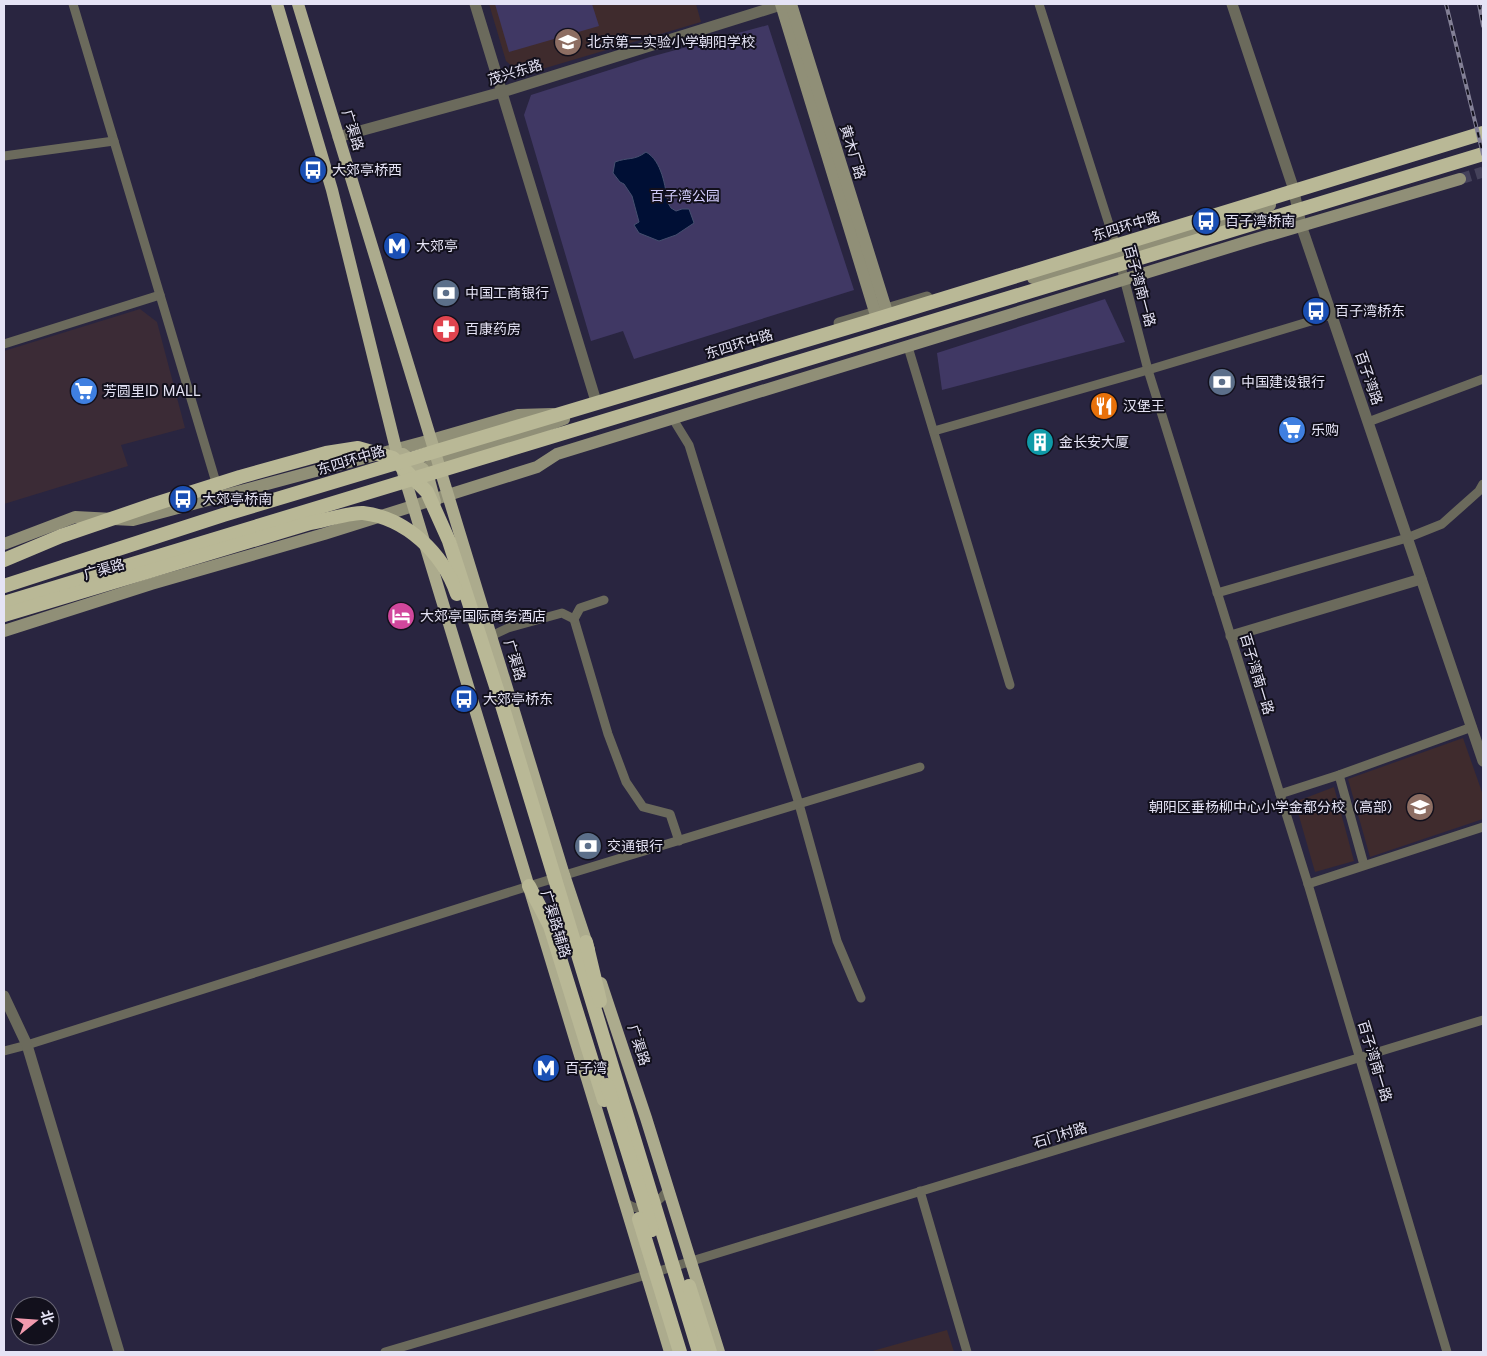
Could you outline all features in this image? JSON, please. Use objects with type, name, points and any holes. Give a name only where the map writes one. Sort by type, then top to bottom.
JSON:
[{"type":"highway","name":"东四环中路","points":[[4,586],[223,516],[867,322],[1483,133]]},
{"type":"highway","points":[[4,603],[1483,154]]},
{"type":"highway","name":"广渠路","points":[[4,560],[61,536],[152,505],[240,477],[326,453],[358,448],[393,458],[428,492],[449,541],[496,687],[699,1352]]},
{"type":"highway","name":"广渠路","points":[[4,615],[310,523],[361,513],[394,522],[414,534],[440,560],[452,579],[474,644],[690,1352]]},
{"type":"highway","points":[[528,886],[550,926],[573,998],[672,1350]]},
{"type":"highway","points":[[586,942],[602,1009],[710,1352]]},
{"type":"main road","points":[[277,4],[332,190],[396,449],[414,505]]},
{"type":"main road","name":"广渠路","points":[[298,4],[564,875],[610,1008],[719,1352]]},
{"type":"main road","points":[[782,4],[881,310]]},
{"type":"main road","name":"黄木厂路","points":[[791,4],[881,310]]},
{"type":"main road","name":"东四环中路","points":[[509,447],[573,415],[1115,247],[1208,227],[1294,191],[1450,150],[1300,220]]},
{"type":"main road","name":"东四环中路","points":[[405,478],[509,447],[579,433],[1123,274],[1300,220],[1460,179]]},
{"type":"main road","name":"东四环中路","points":[[4,631],[151,584],[324,534],[537,467],[557,454],[908,347],[1123,274]]},
{"type":"main road","points":[[544,414],[573,415]]},
{"type":"main road","name":"东四环中路","points":[[4,544],[75,517],[133,520],[518,415],[544,414]]},
{"type":"main road","points":[[557,454],[579,433]]},
{"type":"main road","points":[[396,449],[425,473],[473,620],[480,632],[491,636]]},
{"type":"main road","name":"广渠路辅路","points":[[414,505],[623,1201],[672,1350]]},
{"type":"main road","points":[[450,550],[462,572],[475,582]]},
{"type":"street","points":[[74,4],[220,496]]},
{"type":"street","points":[[475,4],[595,398]]},
{"type":"street","name":"茂兴东路","points":[[338,137],[502,92],[782,4]]},
{"type":"street","name":"百子湾南一路","points":[[1039,4],[1115,247],[1148,370],[1308,884],[1447,1352]]},
{"type":"street","name":"百子湾路","points":[[1232,4],[1294,191],[1300,220],[1331,314],[1483,761]]},
{"type":"street","points":[[4,156],[114,140]]},
{"type":"street","name":"东四环中路","points":[[544,414],[881,310],[1115,247]]},
{"type":"street","points":[[4,344],[160,295]]},
{"type":"street","points":[[934,431],[1148,370],[1331,314]]},
{"type":"street","points":[[908,347],[1010,686]]},
{"type":"street","points":[[1368,422],[1483,379]]},
{"type":"street","points":[[673,418],[689,445],[799,804],[837,941],[861,998]]},
{"type":"street","points":[[1217,593],[1407,538],[1442,524],[1479,491],[1483,484]]},
{"type":"street","points":[[1231,636],[1421,579]]},
{"type":"street","points":[[604,600],[580,608],[574,619],[608,734],[626,782],[644,807],[670,814],[679,841]]},
{"type":"street","points":[[491,636],[508,628],[562,613],[574,619]]},
{"type":"street","points":[[1280,794],[1472,727]]},
{"type":"street","points":[[4,1051],[528,886],[920,767]]},
{"type":"street","points":[[1339,775],[1364,866]]},
{"type":"street","points":[[1308,884],[1483,827]]},
{"type":"street","points":[[4,996],[27,1045],[119,1352]]},
{"type":"street","name":"石门村路","points":[[384,1352],[646,1275],[1483,1020]]},
{"type":"street","points":[[623,1201],[631,1207],[641,1209],[658,1203],[668,1190]]},
{"type":"street","points":[[920,1192],[967,1352]]},
{"type":"street","points":[[672,1350],[676,1328],[684,1322],[712,1332]]},
{"type":"shaded area","name":"北京第二实验小学朝阳学校","points":[[489,4],[696,4],[701,22],[522,75],[506,61]]},
{"type":"shaded area","name":"芳圆里ID MALL","points":[[140,309],[157,322],[185,428],[121,445],[128,466],[4,504],[4,351]]},
{"type":"shaded area","name":"朝阳区垂杨柳中心小学金都分校（高部）","points":[[1463,738],[1483,795],[1483,819],[1370,857],[1348,779]]},
{"type":"shaded area","points":[[1334,787],[1354,861],[1315,872],[1295,802]]},
{"type":"shaded area","points":[[947,1330],[954,1352],[869,1352]]},
{"type":"green space","points":[[495,4],[592,4],[599,26],[509,52]]},
{"type":"green space","name":"百子湾公园","points":[[768,25],[854,290],[634,359],[623,331],[591,341],[524,115],[531,95],[650,57]]},
{"type":"green space","points":[[1105,299],[1125,342],[942,390],[937,353]]},
{"type":"water","points":[[646,152],[656,161],[671,208],[676,211],[689,209],[694,223],[676,235],[659,241],[639,233],[634,225],[639,222],[632,196],[613,173],[615,162],[638,157]]},
{"type":"tunnel","points":[[1460,179],[1483,172]]},
{"type":"railway","points":[[1446,4],[1483,154]]},
{"type":"railway","points":[[1479,4],[1483,26]]},
{"type":"place","name":"北京第二实验小学朝阳学校","points":[[568,42]]},
{"type":"place","name":"大郊亭桥西","points":[[313,170]]},
{"type":"place","name":"百子湾桥南","points":[[1206,221]]},
{"type":"place","name":"大郊亭","points":[[397,246]]},
{"type":"place","name":"中国工商银行","points":[[446,293]]},
{"type":"place","name":"百子湾桥东","points":[[1316,311]]},
{"type":"place","name":"百康药房","points":[[446,329]]},
{"type":"place","name":"中国建设银行","points":[[1222,382]]},
{"type":"place","name":"芳圆里ID MALL","points":[[84,391]]},
{"type":"place","name":"汉堡王","points":[[1104,406]]},
{"type":"place","name":"乐购","points":[[1292,430]]},
{"type":"place","name":"金长安大厦","points":[[1040,442]]},
{"type":"place","name":"大郊亭桥南","points":[[183,499]]},
{"type":"place","name":"大郊亭国际商务酒店","points":[[401,616]]},
{"type":"place","name":"大郊亭桥东","points":[[464,699]]},
{"type":"place","name":"朝阳区垂杨柳中心小学金都分校（高部）","points":[[1420,807]]},
{"type":"place","name":"交通银行","points":[[588,846]]},
{"type":"place","name":"百子湾","points":[[546,1068]]}]
